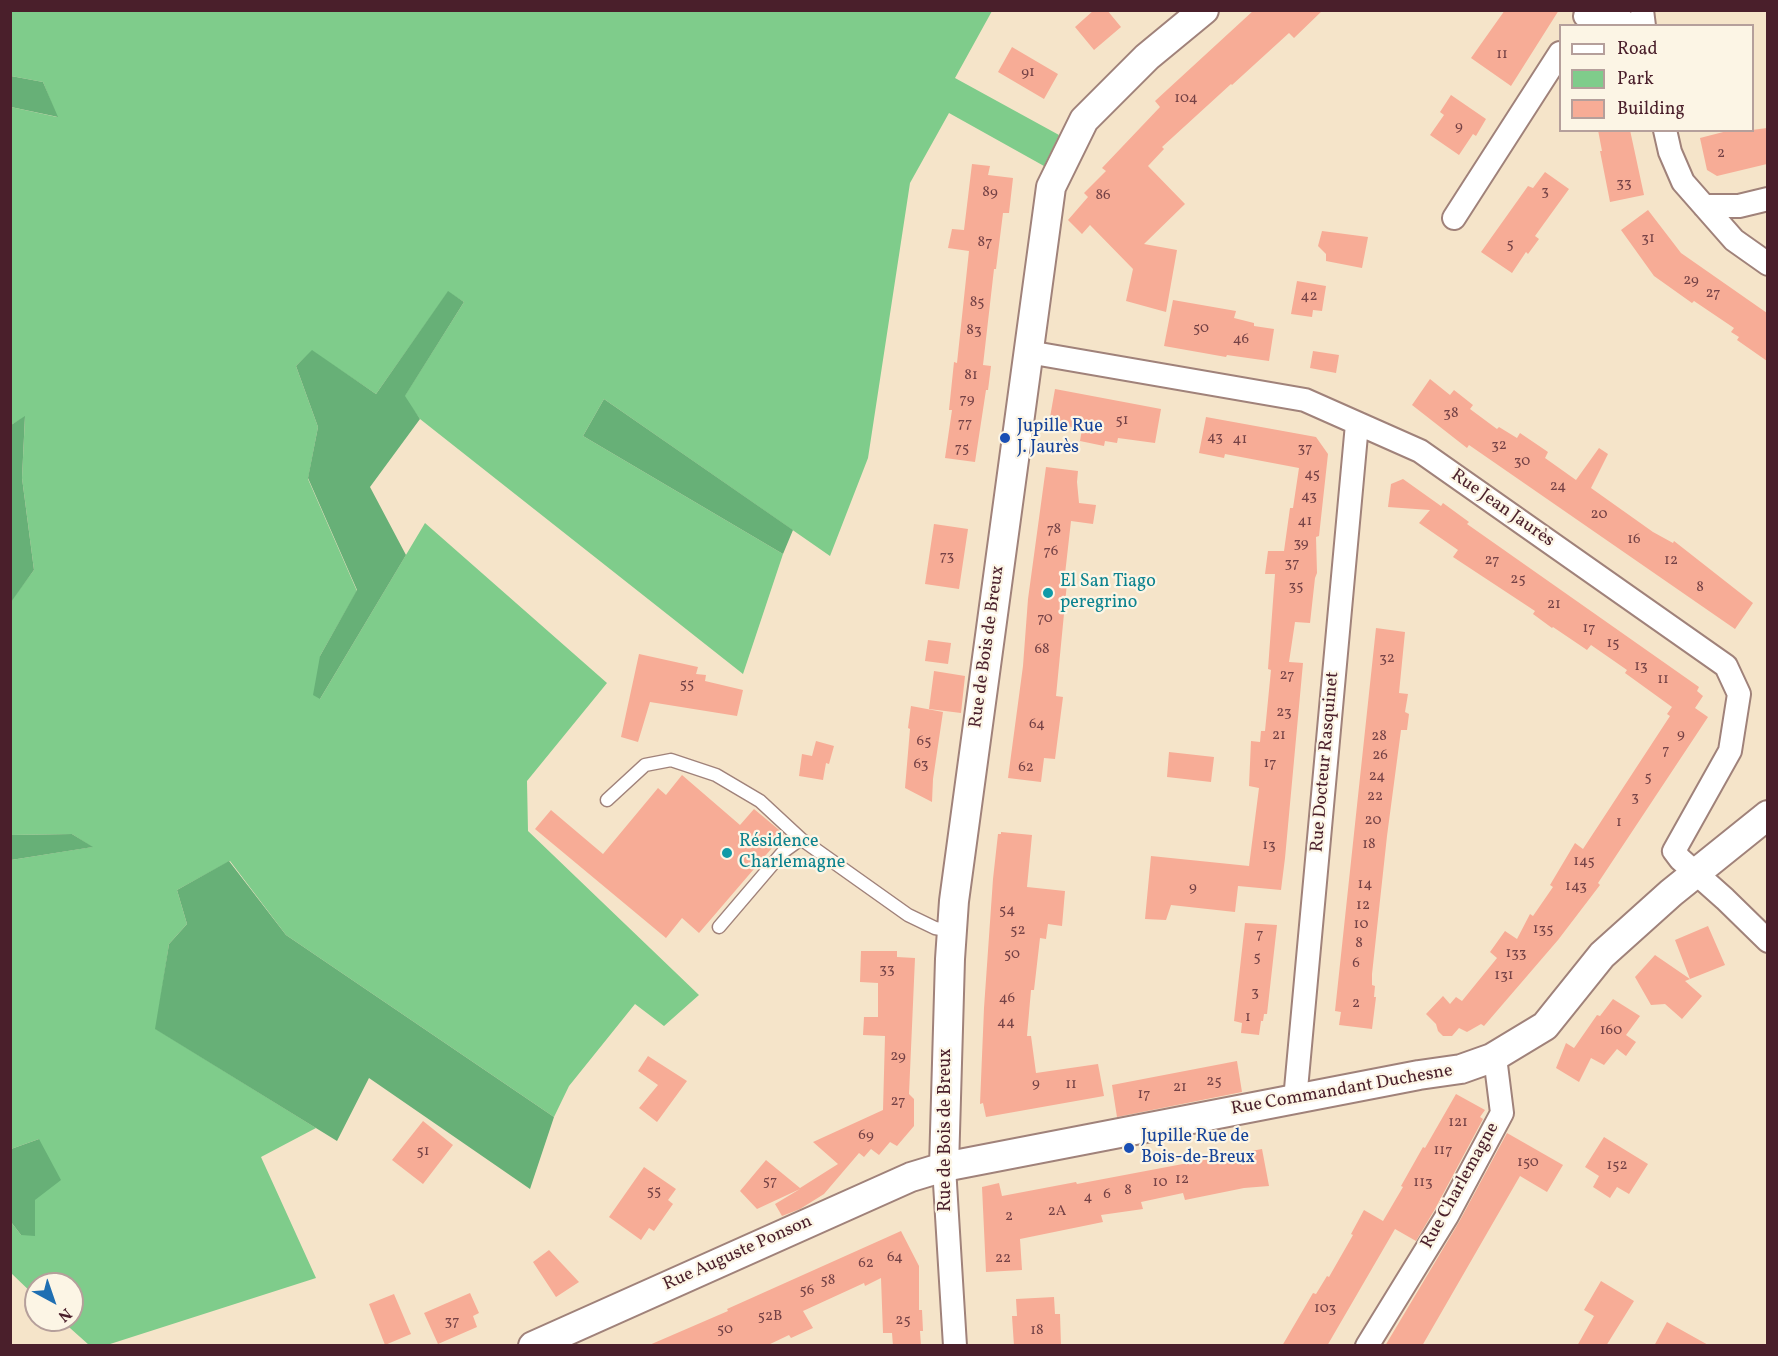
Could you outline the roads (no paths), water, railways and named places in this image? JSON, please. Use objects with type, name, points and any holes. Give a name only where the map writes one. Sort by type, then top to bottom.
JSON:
[{"type":"street","name":"Rue de Bois de Breux","points":[[955,1346],[944,1167],[952,931],[1051,187],[1084,120],[1147,57],[1204,10]]},
{"type":"street","points":[[1585,17],[1611,13],[1628,24]]},
{"type":"street","points":[[1454,218],[1559,55]]},
{"type":"street","points":[[1665,132],[1670,152],[1683,182],[1734,240],[1767,264]]},
{"type":"street","points":[[1704,206],[1739,206],[1767,199]]},
{"type":"street","name":"Rue Jean Jaurès","points":[[1028,352],[1305,400],[1420,451],[1726,666],[1739,694],[1730,751],[1674,851],[1697,873]]},
{"type":"street","name":"Rue Docteur Rasquinet","points":[[1295,1100],[1357,424]]},
{"type":"street","points":[[1492,1058],[1545,1026],[1602,955],[1671,893],[1767,815]]},
{"type":"street","points":[[1697,873],[1767,940]]},
{"type":"street","name":"Rue Commandant Duchesne","points":[[944,1167],[1461,1069],[1492,1058]]},
{"type":"street","name":"Rue Charlemagne","points":[[1367,1346],[1447,1216],[1502,1113],[1496,1065],[1492,1058]]},
{"type":"street","name":"Rue Auguste Ponson","points":[[533,1346],[911,1177],[944,1167]]},
{"type":"lane","points":[[607,800],[645,765],[671,760],[716,775],[760,801],[801,838],[908,915],[935,928],[952,931]]},
{"type":"lane","points":[[718,927],[783,852],[801,838]]},
{"type":"place","name":"Jupille Rue J. Jaurès","points":[[1005,438]]},
{"type":"place","name":"El San Tiago peregrino","points":[[1048,593]]},
{"type":"place","name":"Résidence Charlemagne","points":[[727,853]]},
{"type":"place","name":"Jupille Rue de Bois-de-Breux","points":[[1129,1148]]}]
